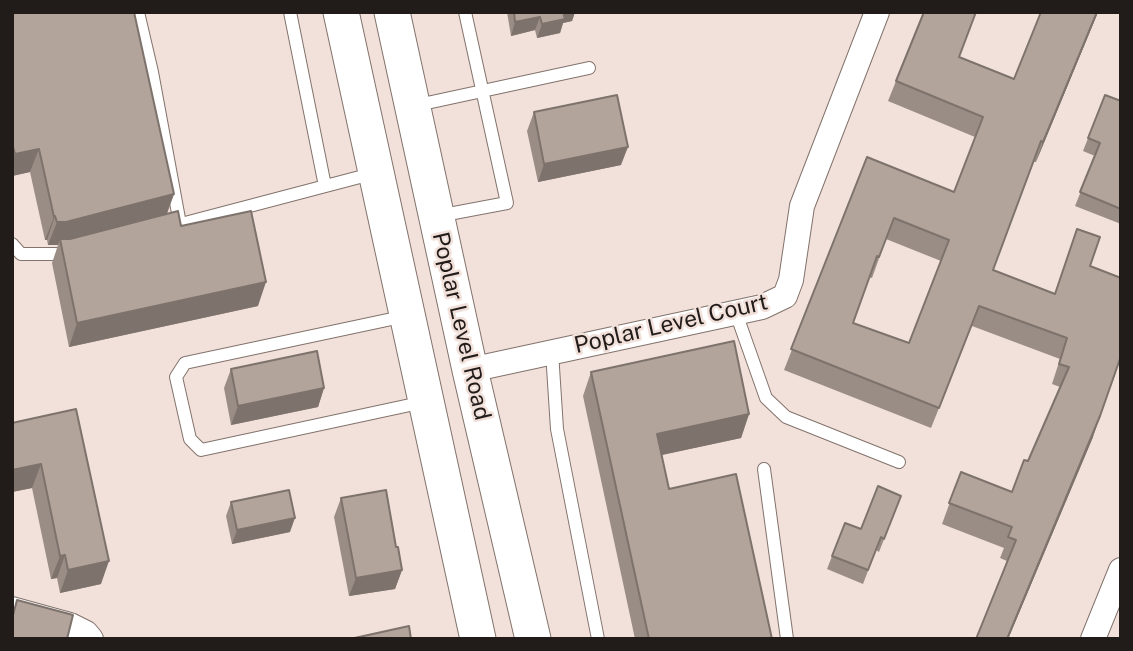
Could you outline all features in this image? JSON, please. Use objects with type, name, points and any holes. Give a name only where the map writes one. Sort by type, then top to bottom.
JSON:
[{"type":"main road","points":[[341,12],[425,402],[471,636]]},
{"type":"main road","name":"Poplar Level Road","points":[[392,12],[470,370],[533,639]]},
{"type":"street","name":"Poplar Level Court","points":[[470,370],[762,307],[785,296],[791,280],[802,206],[877,12]]},
{"type":"street","points":[[1093,639],[1121,570]]},
{"type":"street","points":[[12,609],[70,625],[86,633],[91,639]]},
{"type":"lane","points":[[138,12],[180,224]]},
{"type":"lane","points":[[290,12],[325,186]]},
{"type":"lane","points":[[436,216],[507,202],[465,12]]},
{"type":"lane","points":[[412,106],[589,68]]},
{"type":"lane","points":[[153,231],[375,173]]},
{"type":"lane","points":[[12,244],[21,254],[58,254],[85,247]]},
{"type":"lane","points":[[736,313],[766,398],[786,417],[899,462]]},
{"type":"lane","points":[[406,316],[185,363],[176,377],[190,439],[201,450],[425,402]]},
{"type":"lane","points":[[552,352],[557,429],[598,639]]},
{"type":"lane","points":[[764,470],[786,639]]},
{"type":"building","points":[[12,12],[134,12],[174,194],[57,222],[39,149],[15,154],[12,143]]},
{"type":"building","points":[[514,12],[563,12],[565,19],[542,24],[540,17],[515,22]]},
{"type":"building","points":[[924,12],[976,12],[959,57],[1014,79],[1041,12],[1097,12],[1043,142],[1041,141],[993,270],[1055,294],[1077,229],[1100,237],[1090,266],[1121,278],[1121,356],[1100,416],[1007,639],[976,639],[1016,540],[1008,537],[1012,527],[949,503],[961,472],[1012,492],[1024,460],[1028,461],[1069,367],[1059,364],[1067,338],[979,306],[939,408],[791,349],[867,157],[954,192],[983,117],[896,81]],"holes":[[[894,218],[949,240],[909,343],[853,323]]]},
{"type":"building","points":[[617,95],[628,147],[544,164],[534,112]]},
{"type":"building","points":[[1105,95],[1121,101],[1121,209],[1080,192],[1100,143],[1088,138]]},
{"type":"building","points":[[178,211],[181,226],[251,211],[266,282],[77,323],[60,239],[70,239]]},
{"type":"building","points":[[734,341],[749,414],[657,434],[669,489],[736,474],[772,639],[649,639],[591,372]]},
{"type":"building","points":[[317,351],[324,388],[238,406],[231,369]]},
{"type":"building","points":[[76,409],[109,561],[68,570],[65,555],[60,556],[41,464],[12,470],[12,423]]},
{"type":"building","points":[[878,486],[901,496],[868,570],[832,556],[845,523],[861,529]]},
{"type":"building","points":[[289,490],[295,518],[237,530],[231,502]]},
{"type":"building","points":[[386,490],[402,570],[356,578],[341,498]]},
{"type":"building","points":[[17,600],[73,615],[67,639],[12,639],[12,619]]},
{"type":"building","points":[[409,626],[411,639],[350,639]]}]
